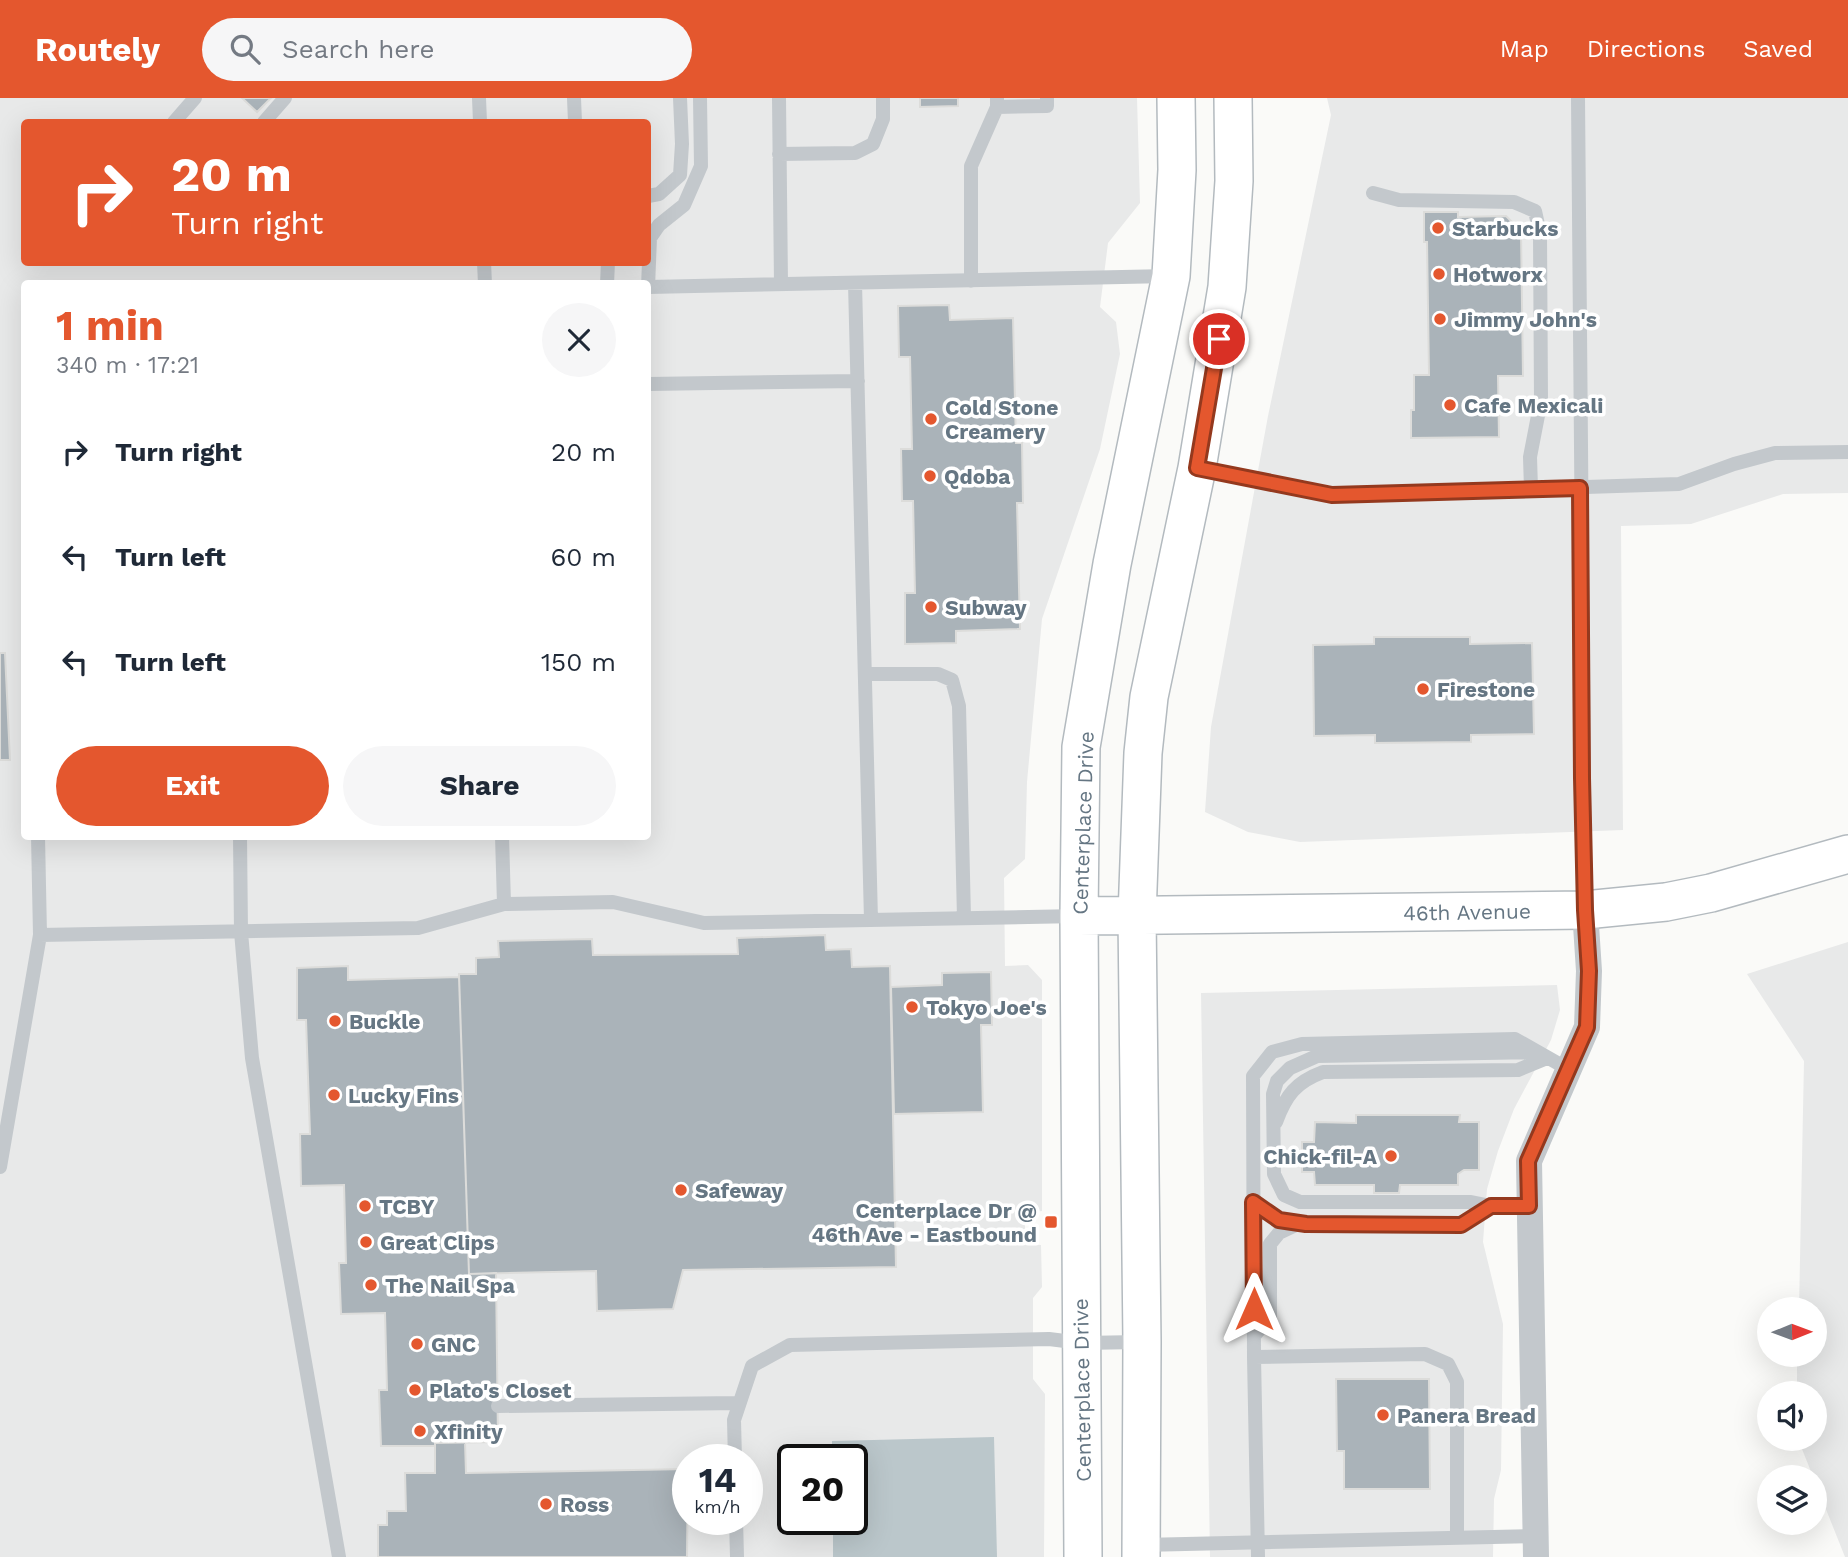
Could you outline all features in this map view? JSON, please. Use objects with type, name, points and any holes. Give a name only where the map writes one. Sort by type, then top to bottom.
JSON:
[{"type":"street","name":"Centerplace Drive","points":[[1083,1557],[1081,747],[1112,564],[1171,276],[1177,170],[1176,98]]},
{"type":"street","points":[[1141,1551],[1142,1342],[1137,916],[1143,753],[1149,697],[1197,468],[1227,287],[1234,181],[1233,98]]},
{"type":"street","name":"46th Avenue","points":[[1080,916],[1585,910],[1666,902],[1710,893],[1848,854]]},
{"type":"street","points":[[1536,1546],[1528,1161],[1551,1060],[1587,1027],[1589,971],[1585,910]]},
{"type":"lane","points":[[177,119],[195,98]]},
{"type":"lane","points":[[267,119],[285,98]]},
{"type":"lane","points":[[479,98],[480,119]]},
{"type":"lane","points":[[574,98],[575,119]]},
{"type":"lane","points":[[651,195],[659,194],[680,175],[680,98]]},
{"type":"lane","points":[[651,236],[659,225],[684,205],[701,166],[700,98]]},
{"type":"lane","points":[[779,98],[781,285]]},
{"type":"lane","points":[[779,154],[855,153],[873,144],[883,119],[883,98]]},
{"type":"lane","points":[[971,281],[971,166],[997,102],[1048,106],[1047,98]]},
{"type":"lane","points":[[1578,98],[1585,910]]},
{"type":"lane","points":[[1373,193],[1399,201],[1514,202],[1535,211],[1541,234],[1541,400],[1530,457],[1531,489]]},
{"type":"lane","points":[[651,287],[1171,276]]},
{"type":"lane","points":[[855,283],[871,920]]},
{"type":"lane","points":[[651,384],[858,381]]},
{"type":"lane","points":[[1197,468],[1332,495],[1679,484],[1734,464],[1775,453],[1848,452]]},
{"type":"lane","points":[[865,674],[938,674],[952,680],[959,706],[964,918]]},
{"type":"lane","points":[[0,1167],[40,935],[38,840]]},
{"type":"lane","points":[[240,840],[241,932],[252,1058],[339,1557]]},
{"type":"lane","points":[[502,840],[504,904]]},
{"type":"lane","points":[[40,935],[418,928],[504,904],[613,902],[704,923],[1080,916]]},
{"type":"lane","points":[[1258,1557],[1253,1076],[1272,1052],[1302,1044],[1515,1040],[1551,1060]]},
{"type":"lane","points":[[1529,1206],[1491,1206],[1471,1202],[1300,1202],[1284,1195],[1274,1174],[1273,1129],[1280,1109],[1303,1079],[1323,1072],[1518,1070],[1551,1060]]},
{"type":"lane","points":[[1253,1202],[1279,1220],[1300,1223],[1461,1225],[1491,1206]]},
{"type":"lane","points":[[1254,1336],[1270,1317],[1270,1244],[1279,1233],[1300,1223]]},
{"type":"lane","points":[[735,1444],[734,1420],[752,1366],[790,1345],[1049,1339],[1081,1343],[1142,1342]]},
{"type":"lane","points":[[1254,1357],[1425,1354],[1448,1364],[1457,1382],[1457,1537]]},
{"type":"lane","points":[[498,1406],[739,1404]]},
{"type":"lane","points":[[736,1535],[737,1557]]},
{"type":"lane","points":[[1141,1551],[1258,1541],[1457,1537],[1536,1546]]},
{"type":"shaded area","points":[[0,98],[1137,98],[1140,203],[1108,243],[1100,307],[1116,322],[1120,354],[1100,449],[1042,619],[1027,782],[1025,859],[1004,878],[1005,966],[1028,965],[1042,980],[1042,1211],[1025,1213],[1025,1244],[1041,1245],[1042,1287],[1033,1298],[1033,1379],[1045,1394],[1044,1557],[0,1557]]},
{"type":"shaded area","points":[[1327,98],[1848,98],[1848,493],[1783,494],[1691,524],[1621,526],[1623,830],[1300,842],[1248,832],[1205,812],[1211,727],[1268,416],[1331,115]]},
{"type":"shaded area","points":[[1848,942],[1848,1557],[1845,1557],[1827,1512],[1827,1465],[1808,1465],[1803,1451],[1827,1451],[1827,1381],[1797,1381],[1797,1367],[1827,1367],[1827,1297],[1799,1297],[1804,1061],[1747,974]]},
{"type":"shaded area","points":[[1557,985],[1560,1010],[1551,1040],[1514,1109],[1487,1189],[1483,1242],[1503,1324],[1501,1470],[1494,1499],[1493,1557],[1210,1557],[1201,993]]},
{"type":"shaded area","points":[[994,1437],[997,1557],[833,1557],[833,1535],[868,1535],[868,1444],[832,1444],[832,1441]]},
{"type":"building","points":[[242,98],[271,98],[257,112]]},
{"type":"building","points":[[920,98],[958,98],[958,106],[920,107]]},
{"type":"building","points":[[1424,212],[1458,212],[1458,217],[1506,216],[1521,231],[1523,376],[1498,376],[1499,437],[1411,438],[1414,375],[1429,375]]},
{"type":"building","points":[[949,305],[950,320],[1013,318],[1016,443],[1022,443],[1023,503],[1017,503],[1020,629],[956,631],[956,643],[905,644],[905,593],[915,593],[913,501],[902,501],[901,449],[912,449],[910,357],[899,357],[898,306]]},
{"type":"building","name":"Firestone","points":[[1374,637],[1470,637],[1470,644],[1532,643],[1534,734],[1471,735],[1471,742],[1375,743],[1375,735],[1314,736],[1313,645],[1374,644]]},
{"type":"building","points":[[0,653],[5,653],[10,760],[0,760]]},
{"type":"building","name":"Safeway","points":[[825,935],[826,950],[851,949],[852,967],[890,966],[896,1267],[683,1270],[673,1309],[597,1311],[596,1271],[469,1274],[459,974],[476,974],[476,958],[499,957],[498,941],[592,939],[593,955],[738,954],[737,938]]},
{"type":"building","points":[[348,966],[348,980],[459,977],[469,1274],[496,1273],[498,1442],[381,1446],[379,1390],[387,1390],[385,1313],[341,1314],[339,1263],[346,1263],[344,1185],[301,1186],[300,1134],[310,1134],[306,1020],[297,1020],[297,968]]},
{"type":"building","points":[[991,972],[992,1025],[981,1025],[983,1112],[894,1114],[891,987],[942,985],[942,973]]},
{"type":"building","name":"Chick-fil-A","points":[[1356,1115],[1460,1115],[1459,1122],[1479,1122],[1479,1170],[1464,1170],[1458,1174],[1458,1185],[1400,1185],[1399,1193],[1374,1193],[1374,1185],[1315,1185],[1314,1172],[1302,1172],[1302,1142],[1314,1142],[1315,1122],[1356,1123]]},
{"type":"building","name":"Panera Bread","points":[[1336,1379],[1429,1379],[1430,1489],[1344,1489],[1344,1451],[1337,1451]]},
{"type":"building","name":"Ross","points":[[465,1442],[466,1473],[672,1469],[672,1535],[687,1535],[687,1557],[378,1557],[378,1525],[387,1525],[387,1511],[406,1511],[405,1473],[435,1473],[435,1443]]},
{"type":"place","name":"Starbucks","points":[[1438,228]]},
{"type":"place","name":"Hotworx","points":[[1439,274]]},
{"type":"place","name":"Jimmy John's","points":[[1440,319]]},
{"type":"place","name":"Cafe Mexicali","points":[[1450,405]]},
{"type":"place","name":"Cold Stone Creamery","points":[[931,419]]},
{"type":"place","name":"Qdoba","points":[[930,476]]},
{"type":"place","name":"Subway","points":[[931,607]]},
{"type":"place","name":"Firestone","points":[[1423,689]]},
{"type":"place","name":"Tokyo Joe's","points":[[912,1007]]},
{"type":"place","name":"Buckle","points":[[335,1021]]},
{"type":"place","name":"Lucky Fins","points":[[334,1095]]},
{"type":"place","name":"Chick-fil-A","points":[[1391,1156]]},
{"type":"place","name":"Safeway","points":[[681,1190]]},
{"type":"place","name":"TCBY","points":[[365,1206]]},
{"type":"place","name":"Centerplace Dr @ 46th Ave - Eastbound","points":[[1051,1222]]},
{"type":"place","name":"Great Clips","points":[[366,1242]]},
{"type":"place","name":"The Nail Spa","points":[[371,1285]]},
{"type":"place","name":"GNC","points":[[417,1344]]},
{"type":"place","name":"Plato's Closet","points":[[415,1390]]},
{"type":"place","name":"Panera Bread","points":[[1383,1415]]},
{"type":"place","name":"Xfinity","points":[[420,1431]]},
{"type":"place","name":"Ross","points":[[546,1504]]},
{"type":"route","points":[[1219,339],[1197,468],[1332,495],[1580,488],[1582,778],[1589,971],[1587,1027],[1528,1161],[1529,1206],[1491,1206],[1461,1225],[1306,1224],[1279,1220],[1253,1202],[1254,1309]]}]
